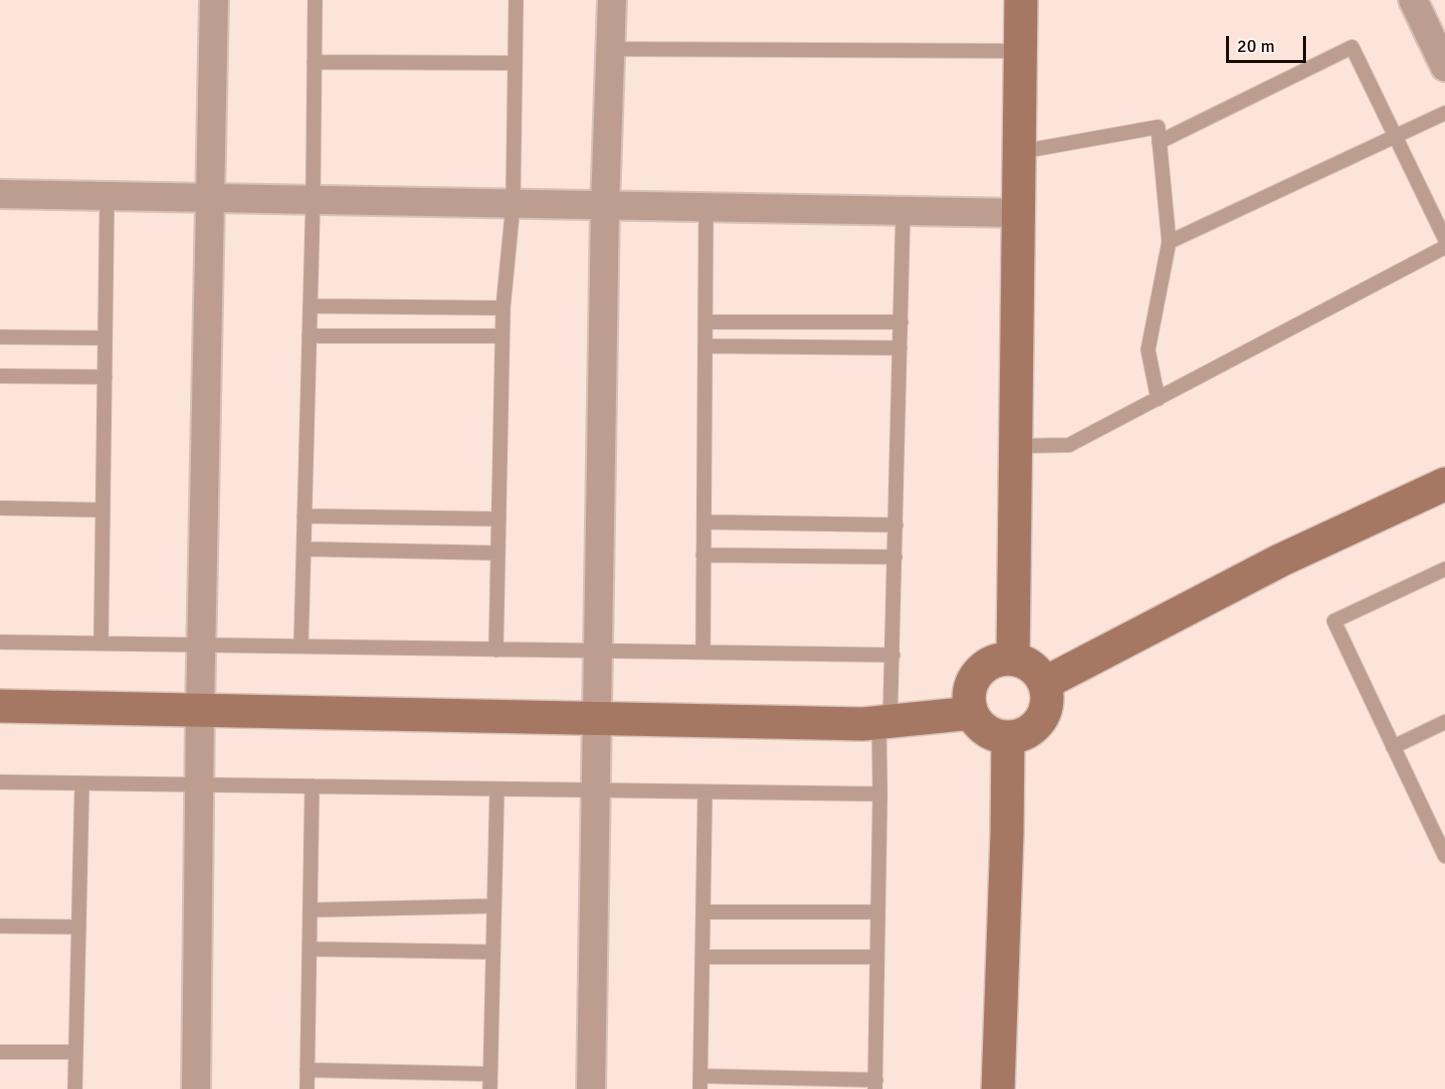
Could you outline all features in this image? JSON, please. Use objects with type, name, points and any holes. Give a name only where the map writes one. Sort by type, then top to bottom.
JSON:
[{"type":"street","points":[[196,1089],[201,645],[214,0]]},
{"type":"street","points":[[591,1089],[605,206],[612,0]]},
{"type":"street","points":[[1013,659],[1021,0]]},
{"type":"street","points":[[1413,0],[1445,67]]},
{"type":"street","points":[[0,194],[1018,213]]},
{"type":"street","points":[[1045,683],[1281,560],[1445,484]]},
{"type":"street","points":[[1013,659],[1034,668],[1045,683],[1047,697],[1040,722],[1023,735],[1008,737],[993,734],[980,725],[972,713],[969,697],[972,682],[978,672],[993,662],[1013,659]]},
{"type":"street","points":[[0,706],[852,724],[972,713]]},
{"type":"street","points":[[998,1089],[1008,737]]},
{"type":"lane","points":[[301,646],[313,200],[315,0]]},
{"type":"lane","points":[[496,650],[502,336],[513,205],[516,0]]},
{"type":"lane","points":[[1159,142],[1352,47],[1445,239]]},
{"type":"lane","points":[[610,49],[1020,51]]},
{"type":"lane","points":[[314,62],[515,63]]},
{"type":"lane","points":[[1169,242],[1445,113]]},
{"type":"lane","points":[[1019,152],[1158,127],[1169,242],[1148,350],[1158,399]]},
{"type":"lane","points":[[101,644],[108,196]]},
{"type":"lane","points":[[703,652],[705,207]]},
{"type":"lane","points":[[705,792],[700,1082],[875,1084],[880,794],[893,655],[903,211]]},
{"type":"lane","points":[[1015,446],[1069,445],[1445,247]]},
{"type":"lane","points":[[310,306],[503,308]]},
{"type":"lane","points":[[705,322],[901,322]]},
{"type":"lane","points":[[309,336],[502,336]]},
{"type":"lane","points":[[0,337],[105,338]]},
{"type":"lane","points":[[705,346],[900,348]]},
{"type":"lane","points":[[0,376],[105,377]]},
{"type":"lane","points":[[0,508],[103,510]]},
{"type":"lane","points":[[304,516],[499,519]]},
{"type":"lane","points":[[704,522],[896,525]]},
{"type":"lane","points":[[304,549],[498,553]]},
{"type":"lane","points":[[704,555],[895,557]]},
{"type":"lane","points":[[1445,569],[1334,621],[1445,856]]},
{"type":"lane","points":[[0,642],[893,655]]},
{"type":"lane","points":[[1393,747],[1445,722]]},
{"type":"lane","points":[[0,782],[880,794]]},
{"type":"lane","points":[[75,1089],[82,783]]},
{"type":"lane","points":[[307,1089],[312,786]]},
{"type":"lane","points":[[490,1089],[497,789]]},
{"type":"lane","points":[[310,910],[494,906]]},
{"type":"lane","points":[[703,912],[878,912]]},
{"type":"lane","points":[[0,926],[79,927]]},
{"type":"lane","points":[[310,949],[493,952]]},
{"type":"lane","points":[[702,957],[877,957]]},
{"type":"lane","points":[[0,1052],[76,1052]]},
{"type":"lane","points":[[307,1070],[490,1074]]}]
